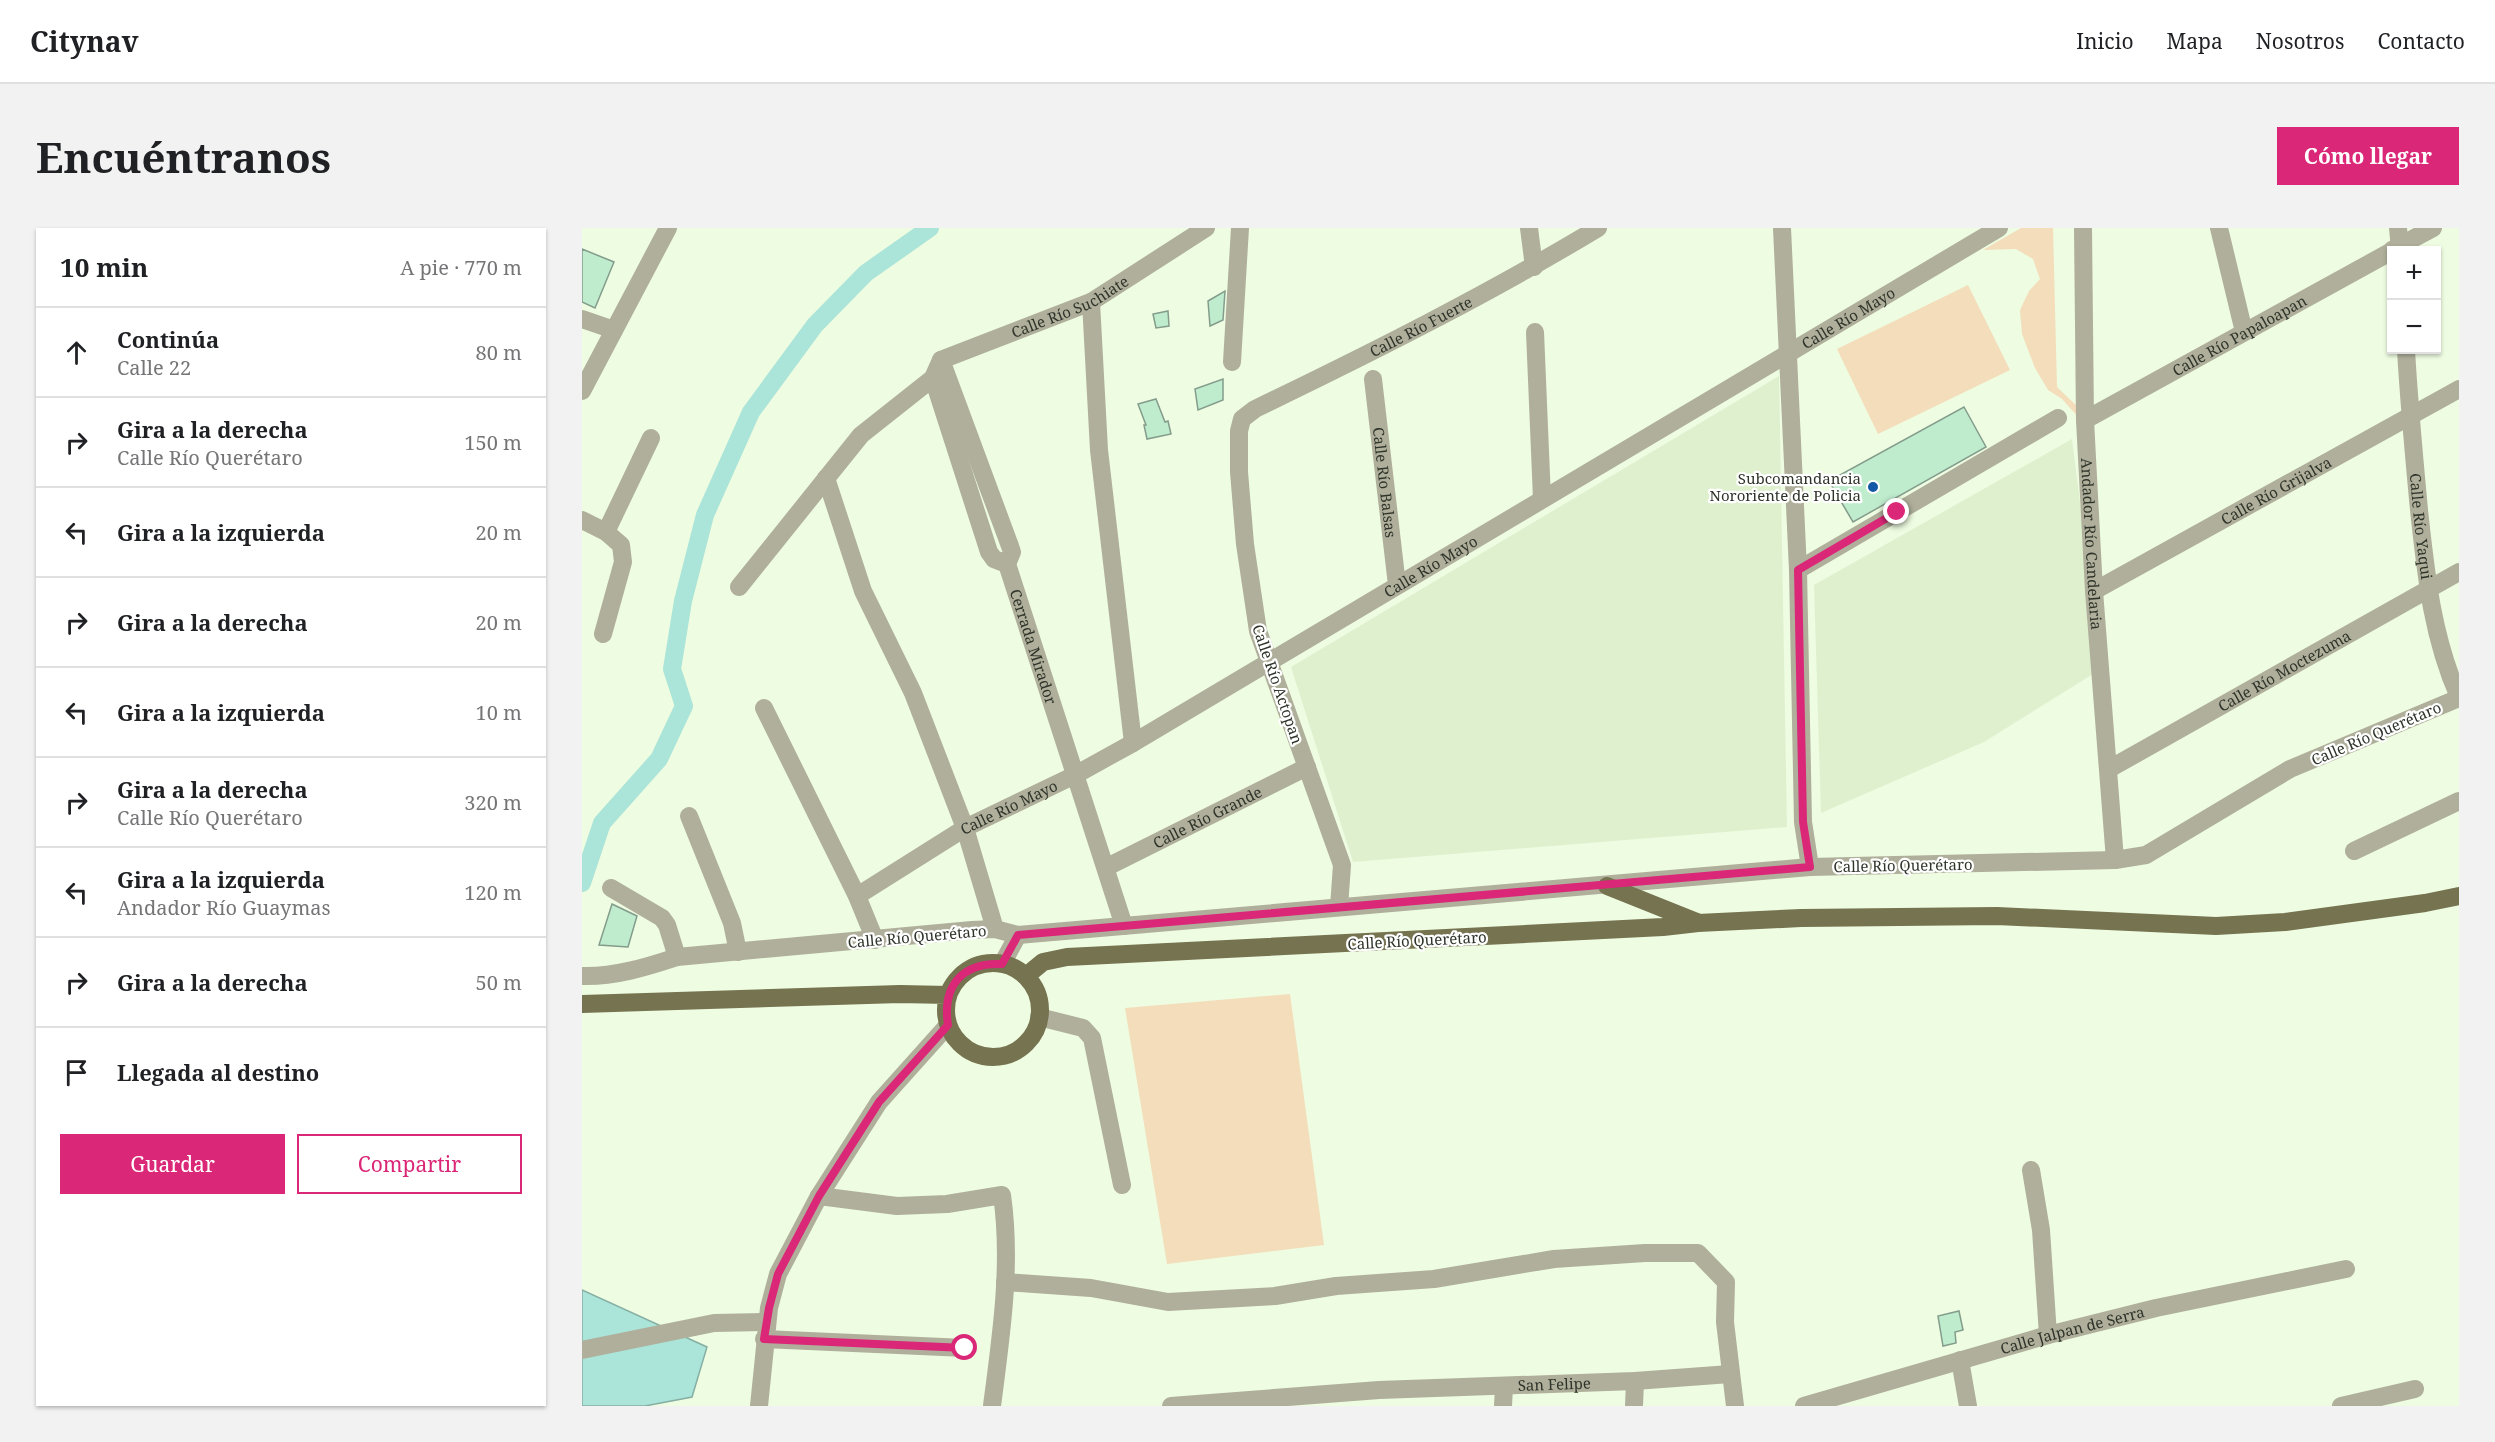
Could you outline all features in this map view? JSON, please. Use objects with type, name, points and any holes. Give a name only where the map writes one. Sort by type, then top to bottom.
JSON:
[{"type":"main road","points":[[1607,886],[1698,923]]},
{"type":"main road","name":"Calle Río Querétaro","points":[[1026,976],[1043,962],[1067,957],[1801,918],[1996,916],[2216,926],[2285,922],[2425,903],[2458,892]]},
{"type":"main road","points":[[988,963],[1015,968],[1026,976],[1037,995],[1039,1017],[1035,1030],[1022,1046],[1004,1055],[990,1057],[976,1054],[954,1037],[948,1025],[946,1010],[948,995],[954,983],[963,973],[988,963]]},
{"type":"main road","points":[[582,1004],[900,994],[948,995]]},
{"type":"street","points":[[582,391],[668,228]]},
{"type":"street","name":"Calle Río Suchiate","points":[[941,360],[1091,302],[1206,228]]},
{"type":"street","points":[[1232,362],[1240,228]]},
{"type":"street","points":[[1529,228],[1534,267]]},
{"type":"street","name":"Calle Río Fuerte","points":[[1242,419],[1255,409],[1367,355],[1534,267],[1598,228]]},
{"type":"street","points":[[1782,228],[1798,570],[1803,822],[1810,867]]},
{"type":"street","name":"Calle Río Mayo","points":[[857,896],[965,828],[1075,775],[1133,743],[1999,228]]},
{"type":"street","name":"Andador Río Candelaria","points":[[2083,228],[2085,420],[2094,591],[2115,860]]},
{"type":"street","points":[[2219,228],[2244,332]]},
{"type":"street","name":"Calle Río Papaloapan","points":[[2085,420],[2396,245],[2433,228]]},
{"type":"street","points":[[1091,302],[1099,450],[1133,743]]},
{"type":"street","points":[[582,319],[614,330]]},
{"type":"street","points":[[1535,332],[1542,499]]},
{"type":"street","name":"Calle Río Yaqui","points":[[2406,354],[2410,418],[2427,590],[2450,677],[2459,698]]},
{"type":"street","points":[[739,587],[861,435],[933,378],[941,360]]},
{"type":"street","points":[[941,360],[1012,552],[1007,564]]},
{"type":"street","name":"Cerrada Mirador","points":[[933,378],[989,552],[994,559],[1007,564],[1107,867],[1124,926]]},
{"type":"street","name":"Calle Río Balsas","points":[[1373,379],[1397,585]]},
{"type":"street","name":"Calle Río Grijalva","points":[[2094,591],[2459,389]]},
{"type":"street","points":[[1798,570],[2058,418]]},
{"type":"street","name":"Calle Río Actopan","points":[[1242,419],[1239,431],[1239,472],[1245,544],[1258,631],[1342,865],[1339,907]]},
{"type":"street","points":[[606,532],[651,438]]},
{"type":"street","points":[[826,478],[863,591],[913,693],[965,828],[995,929]]},
{"type":"street","points":[[582,520],[606,532],[621,544],[623,562],[603,634]]},
{"type":"street","name":"Calle Río Moctezuma","points":[[2109,769],[2459,572]]},
{"type":"street","name":"Calle Río Querétaro","points":[[582,976],[647,966],[677,957],[995,929],[1018,935],[1810,867],[2115,860],[2146,855],[2290,769],[2459,698]]},
{"type":"street","points":[[764,708],[857,896],[875,940]]},
{"type":"street","name":"Calle Río Grande","points":[[1107,867],[1307,767]]},
{"type":"street","points":[[2354,851],[2459,801]]},
{"type":"street","points":[[689,816],[732,923],[738,952]]},
{"type":"street","points":[[611,888],[662,918],[668,925],[677,957]]},
{"type":"street","points":[[1002,964],[1018,935]]},
{"type":"street","points":[[1039,1017],[1083,1028],[1092,1038],[1122,1185]]},
{"type":"street","points":[[759,1406],[765,1331],[778,1274],[819,1196],[879,1102],[948,1025]]},
{"type":"street","points":[[2031,1170],[2041,1230],[2048,1335]]},
{"type":"street","points":[[819,1196],[897,1206],[947,1204],[1002,1195],[1007,1229],[1005,1282],[992,1406]]},
{"type":"street","points":[[1005,1282],[1091,1288],[1168,1302],[1275,1296],[1336,1286],[1434,1279],[1554,1258],[1698,1253],[1726,1281],[1725,1322],[1735,1406]]},
{"type":"street","name":"Calle Jalpan de Serra","points":[[1804,1406],[2048,1335],[2156,1308],[2346,1269]]},
{"type":"street","points":[[582,1350],[714,1323],[765,1331],[965,1348]]},
{"type":"street","points":[[1960,1360],[1968,1406]]},
{"type":"street","name":"San Felipe","points":[[1171,1406],[1378,1398],[1504,1386],[1635,1381],[1730,1374]]},
{"type":"street","points":[[1634,1406],[1635,1381]]},
{"type":"street","points":[[1503,1406],[1504,1386]]},
{"type":"street","points":[[2344,1406],[2415,1389]]},
{"type":"shaded area","points":[[2021,228],[2053,228],[2057,387],[2080,409],[2081,420],[2062,399],[2048,390],[2035,368],[2022,334],[2020,310],[2029,291],[2040,279],[2033,259],[2016,249],[1983,250]]},
{"type":"shaded area","points":[[1968,285],[2010,370],[1878,434],[1837,349]]},
{"type":"shaded area","points":[[1779,376],[1787,827],[1353,862],[1291,667]]},
{"type":"shaded area","points":[[2072,439],[2091,591],[2093,674],[1984,742],[1821,813],[1814,585]]},
{"type":"shaded area","points":[[1290,994],[1324,1245],[1167,1264],[1125,1008]]},
{"type":"water","points":[[582,1290],[707,1347],[692,1397],[645,1406],[582,1406]]},
{"type":"building","points":[[582,249],[614,262],[595,308],[582,302]]},
{"type":"building","points":[[1225,291],[1223,320],[1210,326],[1208,301]]},
{"type":"building","points":[[1168,311],[1169,326],[1156,328],[1153,314]]},
{"type":"building","points":[[1223,379],[1223,400],[1198,410],[1195,389]]},
{"type":"building","points":[[1156,399],[1165,422],[1168,421],[1171,434],[1147,439],[1144,425],[1146,425],[1138,404]]},
{"type":"building","points":[[1964,407],[1986,447],[1853,522],[1829,481]]},
{"type":"building","points":[[612,904],[637,916],[628,947],[599,945]]},
{"type":"building","points":[[1959,1311],[1963,1330],[1955,1332],[1956,1343],[1943,1346],[1938,1316]]},
{"type":"waterway","points":[[582,883],[602,823],[659,759],[684,706],[672,669],[683,601],[705,515],[751,412],[815,325],[866,273],[930,228]]},
{"type":"place","name":"Subcomandancia Nororiente de Policia","points":[[1873,487]]},
{"type":"route","points":[[965,1348],[764,1339],[778,1274],[819,1196],[879,1102],[948,1025],[946,1010],[948,995],[954,983],[963,973],[975,966],[988,963],[1002,964],[1018,935],[1810,867],[1803,822],[1798,570],[1897,512]]}]
